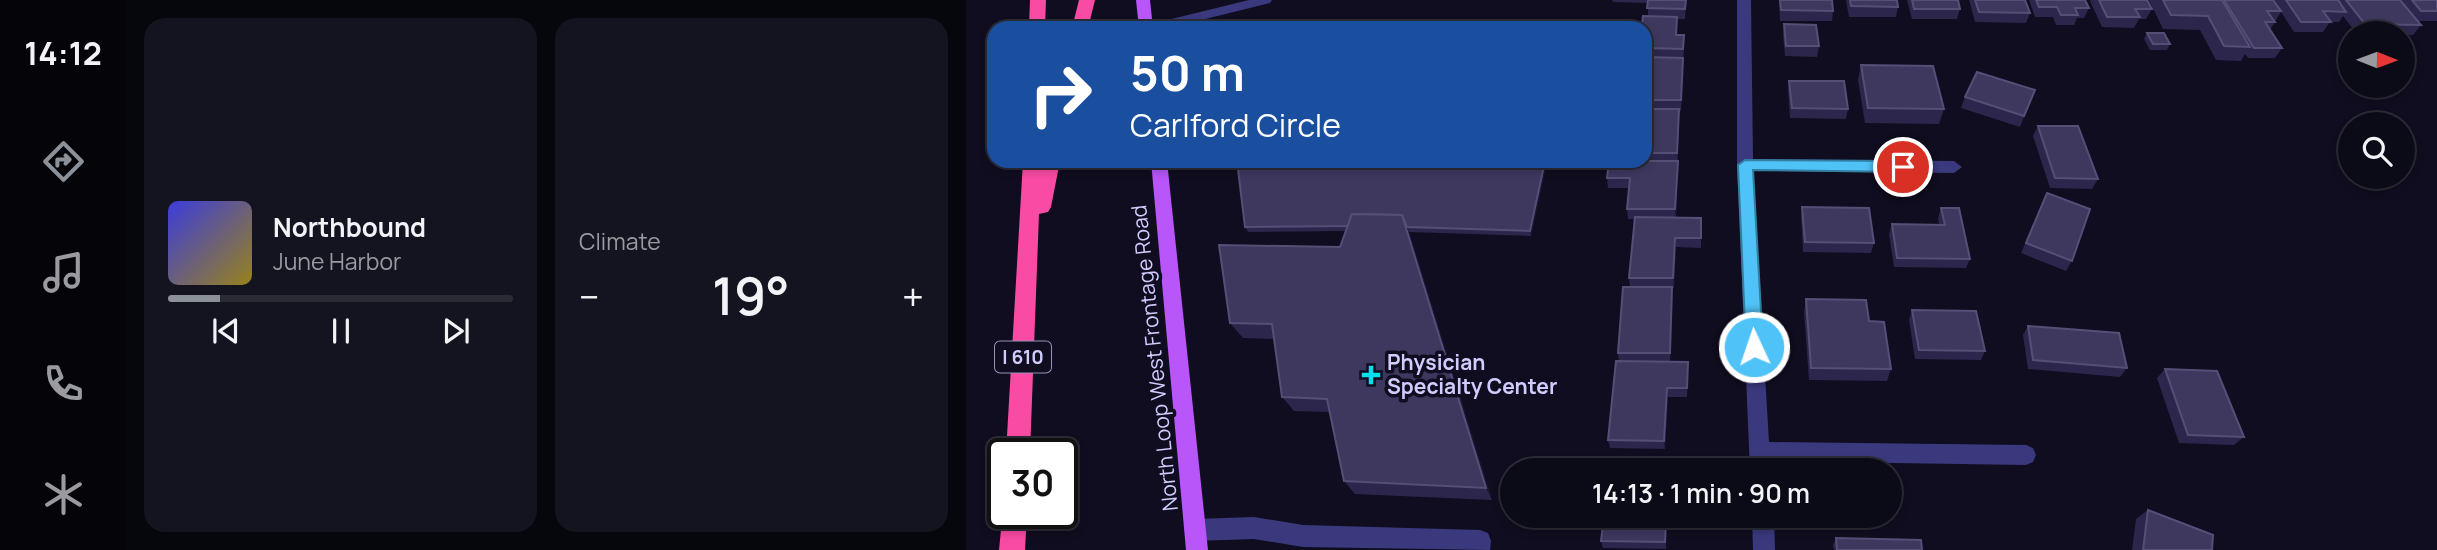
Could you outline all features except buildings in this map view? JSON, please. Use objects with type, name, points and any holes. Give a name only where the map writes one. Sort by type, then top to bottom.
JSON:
[{"type":"highway","points":[[1037,21],[1038,0]]},
{"type":"highway","points":[[1082,21],[1087,0]]},
{"type":"highway","name":"I 610","points":[[1019,438],[1032,168]]},
{"type":"highway","points":[[1029,261],[1049,168]]},
{"type":"highway","points":[[1012,550],[1013,529]]},
{"type":"main road","points":[[1143,0],[1145,21]]},
{"type":"main road","name":"North Loop West Frontage Road","points":[[1160,168],[1196,540]]},
{"type":"street","points":[[1180,21],[1265,0]]},
{"type":"street","points":[[1744,0],[1745,165],[1759,458]]},
{"type":"street","points":[[1745,165],[1954,167]]},
{"type":"street","points":[[1892,458],[2026,455]]},
{"type":"street","points":[[1196,540],[1254,528],[1311,537],[1480,541],[1479,550]]},
{"type":"street","points":[[1763,528],[1764,550]]},
{"type":"place","name":"Physician Specialty Center","points":[[1371,375]]},
{"type":"route","points":[[1754,347],[1745,165],[1903,167]]}]
